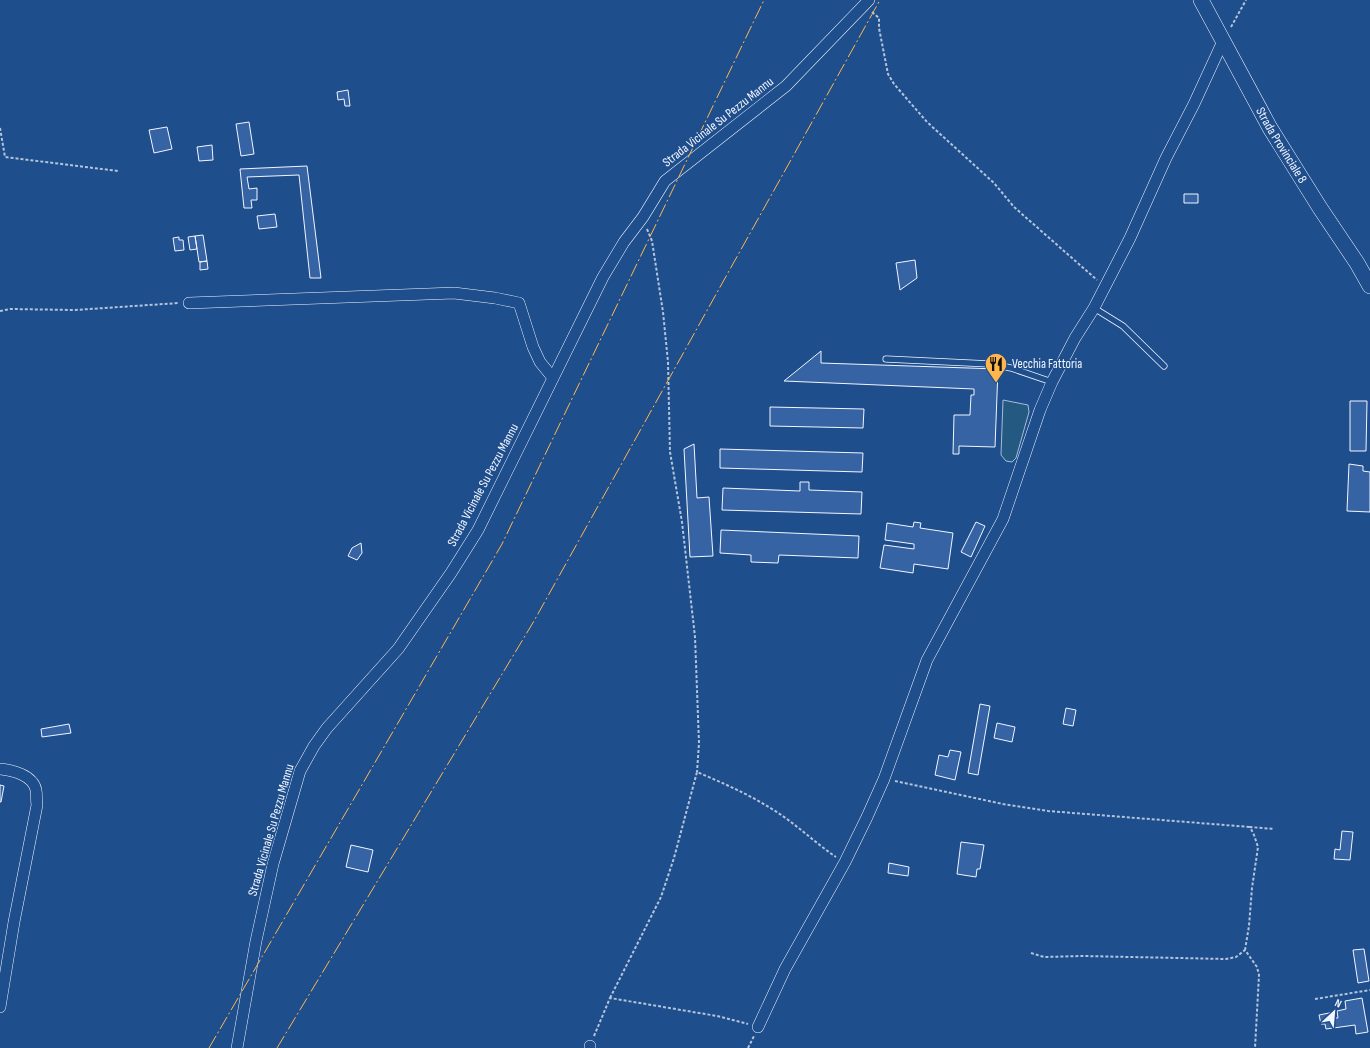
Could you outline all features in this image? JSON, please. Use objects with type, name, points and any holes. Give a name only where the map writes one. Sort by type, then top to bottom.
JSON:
[{"type":"main road","name":"Strada Provinciale 8","points":[[1201,0],[1270,128],[1320,208],[1357,262],[1370,286]]},
{"type":"street","name":"Strada Vicinale Su Pezzu Mannu","points":[[237,1048],[256,941],[274,864],[300,770],[314,746],[327,728],[398,649],[451,573],[478,530],[603,277],[624,242],[665,181],[786,86],[867,2]]},
{"type":"street","points":[[758,1027],[785,969],[845,862],[867,817],[884,779],[927,660],[1003,519],[1040,410],[1052,382],[1075,338],[1094,308],[1130,238],[1166,158],[1194,104],[1223,41]]},
{"type":"street","points":[[189,303],[454,293],[495,298],[519,303],[533,347],[540,362],[553,378]]},
{"type":"street","points":[[0,768],[14,771],[29,778],[36,788],[36,805],[0,1006]]},
{"type":"lane","points":[[1094,308],[1123,326],[1164,366]]},
{"type":"lane","points":[[886,359],[990,364],[1011,368],[1052,382]]},
{"type":"path","points":[[1223,41],[1246,0]]},
{"type":"path","points":[[867,2],[879,18],[879,28],[888,74],[894,84],[927,122],[994,182],[1014,207],[1104,287]]},
{"type":"path","points":[[0,128],[5,157],[118,171]]},
{"type":"path","points":[[590,1047],[610,998],[661,897],[676,851],[697,772],[699,743],[695,637],[682,522],[670,452],[668,362],[663,312],[652,241],[642,217]]},
{"type":"path","points":[[0,311],[10,309],[75,310],[189,303]]},
{"type":"path","points":[[697,772],[744,793],[772,809],[845,862]]},
{"type":"path","points":[[884,779],[1003,804],[1048,811],[1274,829]]},
{"type":"path","points":[[1031,953],[1044,957],[1083,956],[1226,959],[1236,957],[1245,950],[1258,847],[1250,827]]},
{"type":"path","points":[[1245,950],[1257,967],[1259,975],[1255,1048]]},
{"type":"path","points":[[1315,999],[1370,990]]},
{"type":"path","points":[[610,998],[717,1016],[758,1027]]},
{"type":"shaded area","points":[[1003,400],[1028,405],[1029,412],[1016,458],[1012,462],[1006,461],[1001,455]]},
{"type":"building","points":[[348,90],[350,106],[345,106],[344,99],[338,100],[337,92]]},
{"type":"building","points":[[249,122],[254,154],[241,156],[236,124]]},
{"type":"building","points":[[167,127],[172,149],[154,153],[149,130]]},
{"type":"building","points":[[212,145],[213,160],[199,161],[197,147]]},
{"type":"building","points":[[307,166],[321,278],[310,278],[299,175],[247,177],[249,189],[257,188],[257,200],[251,200],[252,208],[244,208],[240,169]]},
{"type":"building","points":[[1184,194],[1198,194],[1198,203],[1184,203]]},
{"type":"building","points":[[275,214],[277,227],[259,229],[257,216]]},
{"type":"building","points":[[203,235],[207,261],[199,262],[195,236]]},
{"type":"building","points":[[195,236],[197,249],[190,250],[188,237]]},
{"type":"building","points":[[179,237],[179,240],[183,240],[184,250],[175,251],[173,238]]},
{"type":"building","points":[[915,260],[917,278],[900,290],[896,263]]},
{"type":"building","points":[[207,261],[208,269],[200,270],[200,262]]},
{"type":"building","points":[[821,351],[821,363],[998,369],[995,447],[959,446],[959,454],[953,454],[954,415],[970,415],[971,395],[974,395],[974,389],[784,381]]},
{"type":"building","points":[[1350,401],[1367,401],[1366,451],[1350,451]]},
{"type":"building","points":[[770,407],[864,409],[863,428],[770,426]]},
{"type":"building","points":[[694,444],[697,498],[709,497],[713,556],[690,557],[684,449]]},
{"type":"building","points":[[720,449],[863,453],[862,472],[720,468]]},
{"type":"building","points":[[1349,464],[1363,466],[1363,471],[1370,472],[1370,512],[1347,511]]},
{"type":"building","points":[[800,482],[809,482],[809,490],[862,492],[861,514],[722,510],[723,488],[800,491]]},
{"type":"building","points":[[914,522],[921,523],[920,528],[953,533],[948,569],[914,564],[913,573],[880,568],[884,545],[914,549],[914,544],[885,540],[887,523],[913,527]]},
{"type":"building","points":[[976,522],[985,526],[971,557],[961,552]]},
{"type":"building","points":[[721,530],[859,536],[858,558],[779,555],[778,563],[751,562],[751,555],[720,553]]},
{"type":"building","points":[[361,543],[362,553],[357,560],[348,556],[352,548]]},
{"type":"building","points":[[980,704],[990,706],[978,775],[968,773]]},
{"type":"building","points":[[1066,708],[1076,710],[1073,726],[1063,724]]},
{"type":"building","points":[[997,723],[1015,727],[1012,742],[994,738]]},
{"type":"building","points":[[69,724],[71,733],[42,737],[41,729]]},
{"type":"building","points":[[950,750],[961,752],[955,780],[935,775],[939,755],[948,757]]},
{"type":"building","points":[[0,785],[4,786],[1,802],[0,802]]},
{"type":"building","points":[[1342,831],[1353,832],[1350,860],[1334,859],[1335,849],[1340,850]]},
{"type":"building","points":[[961,842],[984,845],[980,869],[977,869],[976,877],[957,874]]},
{"type":"building","points":[[351,845],[373,850],[368,872],[346,867]]},
{"type":"building","points":[[889,863],[909,867],[908,876],[888,873]]},
{"type":"building","points":[[1364,949],[1369,981],[1358,983],[1353,950]]},
{"type":"building","points":[[1362,998],[1368,1032],[1356,1034],[1355,1025],[1326,1029],[1325,1024],[1321,1024],[1319,1015],[1334,1012],[1335,1018],[1338,1018],[1337,1011],[1346,1009],[1345,1001]]},
{"type":"power","points":[[209,1048],[502,544],[764,0]]},
{"type":"power","points":[[277,1048],[534,621],[880,0]]},
{"type":"place","name":"Vecchia Fattoria","points":[[996,384]]}]
